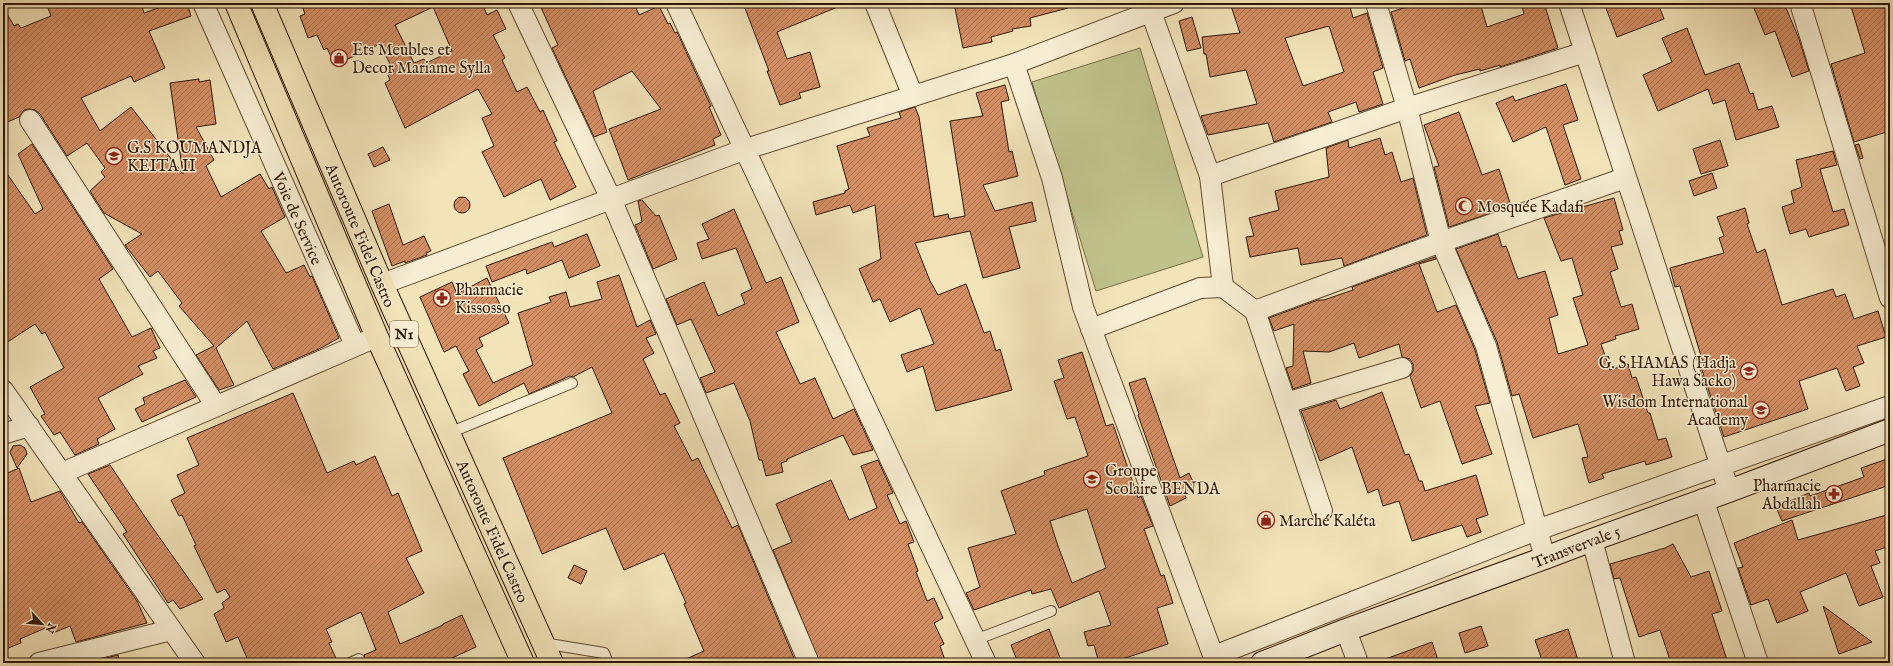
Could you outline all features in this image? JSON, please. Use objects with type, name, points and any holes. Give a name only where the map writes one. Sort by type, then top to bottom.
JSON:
[{"type":"highway","name":"Autoroute Fidel Castro","points":[[236,3],[377,337],[522,663]]},
{"type":"highway","name":"Autoroute Fidel Castro","points":[[262,3],[382,284],[552,663]]},
{"type":"main road","name":"Transvervale 5","points":[[1262,663],[1346,630],[1728,491],[1890,430]]},
{"type":"street","name":"Voie de Service","points":[[203,3],[354,345]]},
{"type":"street","points":[[518,3],[611,199],[809,663]]},
{"type":"street","points":[[676,3],[986,663]]},
{"type":"street","points":[[875,3],[913,96]]},
{"type":"street","points":[[382,284],[746,150],[1014,64],[1174,3]]},
{"type":"street","points":[[1376,3],[1407,108],[1441,242],[1486,346],[1545,558]]},
{"type":"street","points":[[1569,3],[1728,491]]},
{"type":"street","points":[[1800,3],[1890,298]]},
{"type":"street","points":[[1151,12],[1210,176],[1223,287]]},
{"type":"street","points":[[1210,176],[1407,108],[1585,52]]},
{"type":"street","points":[[1014,64],[1052,178],[1083,307],[1215,660],[1537,530],[1890,406]]},
{"type":"street","points":[[30,120],[216,406]]},
{"type":"street","points":[[1255,310],[1441,242],[1625,178]]},
{"type":"street","points":[[1091,329],[1200,288],[1223,287],[1255,310],[1322,511]]},
{"type":"street","points":[[62,473],[354,345],[377,337]]},
{"type":"street","points":[[1286,403],[1402,368]]},
{"type":"street","points":[[3,390],[195,663]]},
{"type":"street","points":[[3,434],[29,426]]},
{"type":"street","points":[[1703,499],[1758,663]]},
{"type":"street","points":[[1592,540],[1625,663]]},
{"type":"street","points":[[40,663],[171,630]]},
{"type":"street","points":[[1346,630],[1358,663]]},
{"type":"lane","points":[[449,433],[572,383]]},
{"type":"lane","points":[[975,640],[1051,611]]},
{"type":"lane","points":[[543,643],[604,653],[608,663]]},
{"type":"lane","points":[[350,663],[359,659]]},
{"type":"green space","points":[[1140,48],[1203,257],[1096,291],[1032,82]]},
{"type":"building","points":[[59,3],[141,3],[144,13],[172,3],[187,3],[191,16],[149,31],[165,68],[134,82],[131,76],[81,98],[100,131],[131,107],[183,174],[170,83],[199,79],[199,82],[210,80],[216,124],[196,127],[214,160],[206,166],[221,197],[260,174],[269,189],[272,187],[285,217],[261,231],[286,273],[304,265],[310,277],[312,276],[339,338],[319,349],[273,369],[247,321],[216,348],[234,385],[219,390],[196,355],[214,346],[179,306],[182,303],[158,271],[150,277],[125,245],[142,234],[104,213],[90,191],[105,177],[101,172],[105,168],[87,143],[67,156],[40,114],[35,110],[24,110],[19,117],[3,124],[3,7],[14,26],[18,24],[21,28],[51,16],[48,8]]},
{"type":"building","points":[[301,3],[482,3],[487,15],[497,10],[506,29],[493,35],[505,58],[502,60],[517,92],[527,87],[540,112],[543,110],[557,141],[554,142],[576,187],[550,200],[541,179],[504,197],[482,152],[494,146],[482,118],[492,114],[478,89],[405,128],[385,83],[390,80],[388,75],[394,72],[380,44],[335,65],[327,48],[324,50],[317,35],[308,38],[300,16],[305,14]],"holes":[[[433,7],[452,51],[426,63],[424,59],[414,63],[395,25]]]},
{"type":"building","points":[[539,3],[634,3],[639,15],[659,6],[668,24],[670,23],[675,33],[677,32],[711,106],[709,107],[721,135],[713,139],[715,145],[628,180],[609,129],[661,109],[632,71],[593,91],[607,132],[594,137],[552,48],[558,45]]},
{"type":"building","points":[[743,3],[847,3],[777,32],[787,59],[810,52],[820,87],[799,93],[801,98],[780,105],[767,71],[769,71]]},
{"type":"building","points":[[954,3],[985,3],[986,8],[1003,3],[1067,3],[1068,8],[1030,18],[1031,26],[1012,29],[1013,31],[991,37],[992,42],[963,48]]},
{"type":"building","points":[[1230,3],[1349,3],[1353,18],[1367,13],[1383,68],[1373,72],[1383,104],[1359,112],[1356,102],[1328,112],[1332,122],[1274,142],[1268,123],[1208,135],[1201,116],[1257,104],[1246,70],[1210,77],[1206,54],[1204,54],[1202,37],[1240,33]],"holes":[[[1329,26],[1344,72],[1303,86],[1285,38]]]},
{"type":"building","points":[[1419,3],[1480,3],[1487,27],[1524,14],[1521,3],[1544,3],[1558,48],[1500,67],[1500,65],[1480,71],[1480,69],[1455,75],[1419,88],[1410,59],[1405,61],[1391,12]]},
{"type":"building","points":[[1604,3],[1658,3],[1664,19],[1617,37]]},
{"type":"building","points":[[1766,3],[1784,3],[1799,39],[1809,71],[1792,77],[1775,31],[1765,35],[1754,8]]},
{"type":"building","points":[[1850,3],[1885,3],[1890,21],[1890,131],[1854,142],[1831,64],[1865,53]]},
{"type":"building","points":[[1192,17],[1201,48],[1187,51],[1179,21]]},
{"type":"building","points":[[1687,28],[1705,75],[1739,63],[1750,94],[1753,93],[1758,110],[1772,106],[1779,127],[1736,140],[1725,100],[1713,104],[1708,89],[1658,111],[1643,75],[1672,62],[1662,38]]},
{"type":"building","points":[[1566,84],[1578,120],[1563,125],[1581,179],[1565,185],[1546,127],[1513,142],[1496,103],[1513,96],[1515,101]]},
{"type":"building","points":[[1005,85],[1009,100],[1001,102],[1009,152],[1012,151],[1018,176],[983,185],[995,211],[1032,202],[1036,221],[1009,227],[1020,268],[983,278],[970,231],[915,243],[930,281],[938,295],[966,284],[984,333],[990,331],[996,351],[1000,349],[1012,390],[936,411],[923,366],[907,372],[901,355],[934,344],[920,308],[890,322],[880,299],[873,302],[859,269],[881,259],[875,205],[853,213],[850,205],[816,215],[813,202],[845,193],[845,191],[849,189],[837,146],[870,136],[867,128],[901,118],[899,112],[915,107],[919,117],[934,217],[948,214],[949,219],[965,216],[950,121],[983,116],[976,93]]},
{"type":"building","points":[[1459,112],[1482,175],[1499,169],[1510,203],[1494,208],[1490,211],[1491,213],[1449,227],[1434,167],[1439,166],[1424,125]]},
{"type":"building","points":[[1380,138],[1385,155],[1392,152],[1401,182],[1413,178],[1427,235],[1344,266],[1342,258],[1301,265],[1298,248],[1250,257],[1246,237],[1254,236],[1249,218],[1279,210],[1275,191],[1329,177],[1326,148],[1348,140],[1349,148]]},
{"type":"building","points":[[1720,140],[1728,166],[1701,174],[1693,149]]},
{"type":"building","points":[[32,144],[113,269],[99,279],[132,337],[151,328],[160,348],[153,351],[157,358],[138,366],[143,374],[98,398],[115,429],[97,439],[99,444],[75,455],[60,432],[54,435],[41,416],[45,414],[30,387],[64,368],[45,332],[42,334],[35,324],[3,345],[3,168],[35,214],[43,209],[18,154]]},
{"type":"building","points":[[1859,144],[1863,158],[1860,159],[1855,145]]},
{"type":"building","points":[[383,147],[390,160],[374,167],[368,154]]},
{"type":"building","points":[[1833,151],[1837,165],[1820,169],[1833,212],[1844,209],[1849,225],[1809,237],[1806,229],[1790,234],[1782,207],[1794,203],[1791,191],[1802,187],[1796,160]]},
{"type":"building","points":[[1712,173],[1717,188],[1694,196],[1689,181]]},
{"type":"building","points":[[459,197],[465,197],[470,202],[468,211],[465,213],[459,213],[454,208],[454,202]]},
{"type":"building","points":[[1614,198],[1623,230],[1619,231],[1623,244],[1611,247],[1618,269],[1610,272],[1621,307],[1632,304],[1639,329],[1615,336],[1616,339],[1601,344],[1610,370],[1628,364],[1632,378],[1636,377],[1648,413],[1650,413],[1658,440],[1666,438],[1672,457],[1646,465],[1645,461],[1602,474],[1604,478],[1589,483],[1582,458],[1588,457],[1578,424],[1533,438],[1519,394],[1512,396],[1497,342],[1456,249],[1498,234],[1502,247],[1506,246],[1518,279],[1545,271],[1558,315],[1549,318],[1558,354],[1588,345],[1573,298],[1583,295],[1572,258],[1561,261],[1544,218]]},
{"type":"building","points":[[642,200],[656,216],[659,215],[677,259],[653,269],[635,225],[642,222],[638,201]]},
{"type":"building","points":[[389,204],[403,245],[424,236],[431,251],[426,253],[427,255],[392,266],[372,211]]},
{"type":"building","points":[[1745,208],[1749,223],[1747,224],[1757,253],[1765,249],[1782,305],[1833,289],[1836,297],[1845,294],[1854,319],[1878,311],[1886,337],[1857,346],[1864,363],[1853,367],[1860,386],[1846,391],[1837,368],[1799,381],[1808,409],[1724,437],[1701,367],[1704,366],[1680,286],[1675,287],[1670,268],[1724,253],[1719,238],[1724,236],[1717,217]]},
{"type":"building","points":[[734,209],[766,283],[781,277],[799,322],[776,332],[800,384],[815,378],[833,419],[854,409],[873,450],[853,455],[843,435],[787,459],[787,461],[781,463],[783,472],[766,476],[762,460],[759,460],[750,421],[734,383],[706,393],[700,378],[715,372],[691,319],[677,325],[666,299],[704,282],[718,316],[745,304],[741,294],[752,289],[736,248],[702,259],[697,243],[709,239],[702,224]]},
{"type":"building","points":[[587,234],[600,266],[569,278],[562,260],[527,274],[526,269],[492,282],[486,266],[552,242],[554,247]]},
{"type":"building","points":[[1435,257],[1436,259],[1419,264],[1437,312],[1456,305],[1475,350],[1490,403],[1475,406],[1492,454],[1462,464],[1440,401],[1421,408],[1410,376],[1413,371],[1413,364],[1410,359],[1402,357],[1399,344],[1359,358],[1354,343],[1329,352],[1303,351],[1311,383],[1293,389],[1286,368],[1293,366],[1294,324],[1274,331],[1269,318],[1318,300],[1324,300],[1353,290],[1352,287]]},
{"type":"building","points":[[619,275],[637,327],[650,320],[656,334],[646,338],[654,353],[643,359],[660,395],[665,393],[680,423],[674,426],[692,461],[698,458],[732,528],[738,525],[796,663],[677,663],[704,651],[684,604],[686,603],[664,553],[624,570],[606,528],[542,554],[503,458],[612,413],[592,367],[573,377],[570,376],[529,394],[524,383],[479,406],[463,374],[469,371],[456,346],[444,352],[420,297],[452,282],[457,294],[487,278],[509,323],[479,338],[483,346],[476,350],[493,383],[533,365],[518,313],[551,302],[549,297],[566,292],[570,307],[602,299],[597,282]]},
{"type":"building","points":[[1082,352],[1106,426],[1113,424],[1138,498],[1141,496],[1153,526],[1144,529],[1161,576],[1164,575],[1173,603],[1157,608],[1168,644],[1119,660],[1119,663],[1099,663],[1094,645],[1088,646],[1084,632],[1111,625],[1099,591],[1059,608],[1051,589],[1032,594],[1031,590],[974,610],[966,593],[980,587],[968,548],[1016,534],[1001,491],[1045,475],[1044,471],[1088,456],[1075,417],[1067,419],[1054,381],[1064,378],[1058,360]],"holes":[[[1087,509],[1106,568],[1072,583],[1050,521]]]},
{"type":"building","points":[[1145,378],[1180,478],[1189,473],[1195,486],[1184,492],[1186,498],[1170,506],[1138,415],[1139,414],[1129,383]]},
{"type":"building","points":[[185,380],[196,397],[142,422],[135,409],[145,404],[143,398]]},
{"type":"building","points":[[1382,392],[1405,455],[1409,454],[1419,481],[1422,481],[1425,491],[1476,475],[1488,515],[1476,519],[1481,532],[1467,537],[1462,525],[1412,541],[1399,501],[1383,506],[1378,489],[1368,493],[1352,447],[1320,461],[1301,411],[1336,400],[1340,409]]},
{"type":"building","points":[[293,393],[327,473],[354,461],[356,465],[375,456],[392,496],[398,493],[422,551],[406,558],[424,593],[388,612],[400,644],[462,615],[476,647],[441,663],[364,663],[364,655],[376,650],[361,612],[326,629],[332,642],[329,643],[338,663],[249,663],[238,637],[226,642],[214,614],[224,608],[222,603],[230,597],[225,589],[217,593],[194,546],[196,545],[182,515],[179,516],[171,500],[185,493],[177,475],[199,465],[187,438]]},
{"type":"building","points":[[20,445],[25,448],[27,454],[17,468],[10,452],[13,446]]},
{"type":"building","points":[[1890,458],[1890,485],[1782,521],[1776,507],[1809,493],[1810,496],[1864,477],[1861,468]]},
{"type":"building","points":[[878,460],[893,493],[887,495],[900,524],[906,521],[914,542],[908,544],[918,571],[916,572],[927,601],[934,598],[943,618],[934,623],[944,644],[940,646],[946,663],[820,663],[773,550],[792,542],[776,504],[831,480],[849,520],[877,508],[861,466]]},
{"type":"building","points":[[110,465],[203,599],[180,609],[173,600],[168,603],[123,534],[127,532],[88,474]]},
{"type":"building","points":[[19,468],[31,502],[60,491],[79,523],[82,522],[137,601],[147,623],[76,642],[70,626],[53,633],[50,626],[20,639],[21,643],[3,650],[3,475]]},
{"type":"building","points":[[1890,514],[1890,546],[1875,551],[1880,563],[1871,566],[1883,597],[1859,606],[1846,573],[1800,592],[1808,611],[1777,623],[1768,599],[1751,605],[1738,568],[1743,567],[1734,543],[1792,520],[1798,540]]},
{"type":"building","points":[[1673,544],[1691,577],[1709,571],[1722,611],[1712,614],[1728,663],[1671,663],[1660,630],[1639,637],[1620,578],[1614,579],[1610,564],[1665,548]]},
{"type":"building","points":[[574,565],[587,571],[581,584],[568,578]]},
{"type":"building","points":[[1823,606],[1872,642],[1839,654]]},
{"type":"building","points":[[1481,626],[1488,646],[1465,653],[1459,633]]},
{"type":"building","points":[[1049,629],[1062,663],[1018,663],[1011,645]]},
{"type":"building","points":[[1568,629],[1579,663],[1543,663],[1535,640]]},
{"type":"building","points":[[1432,642],[1439,663],[1380,663],[1380,661]]},
{"type":"building","points":[[118,655],[120,663],[86,663]]},
{"type":"place","name":"Ets Meubles et Decor Mariame Sylla","points":[[339,58]]},
{"type":"place","name":"G.S KOUMANDJA KEITA II","points":[[114,156]]},
{"type":"place","name":"Mosquée Kadafi","points":[[1464,206]]},
{"type":"place","name":"Pharmacie Kissosso","points":[[442,298]]},
{"type":"place","name":"G. S HAMAS (Hadja Hawa Sacko)","points":[[1749,371]]},
{"type":"place","name":"Wisdom International Academy","points":[[1761,410]]},
{"type":"place","name":"Groupe Scolaire BENDA","points":[[1092,479]]},
{"type":"place","name":"Pharmacie Abdallah","points":[[1834,494]]},
{"type":"place","name":"Marché Kaléta","points":[[1266,520]]}]
